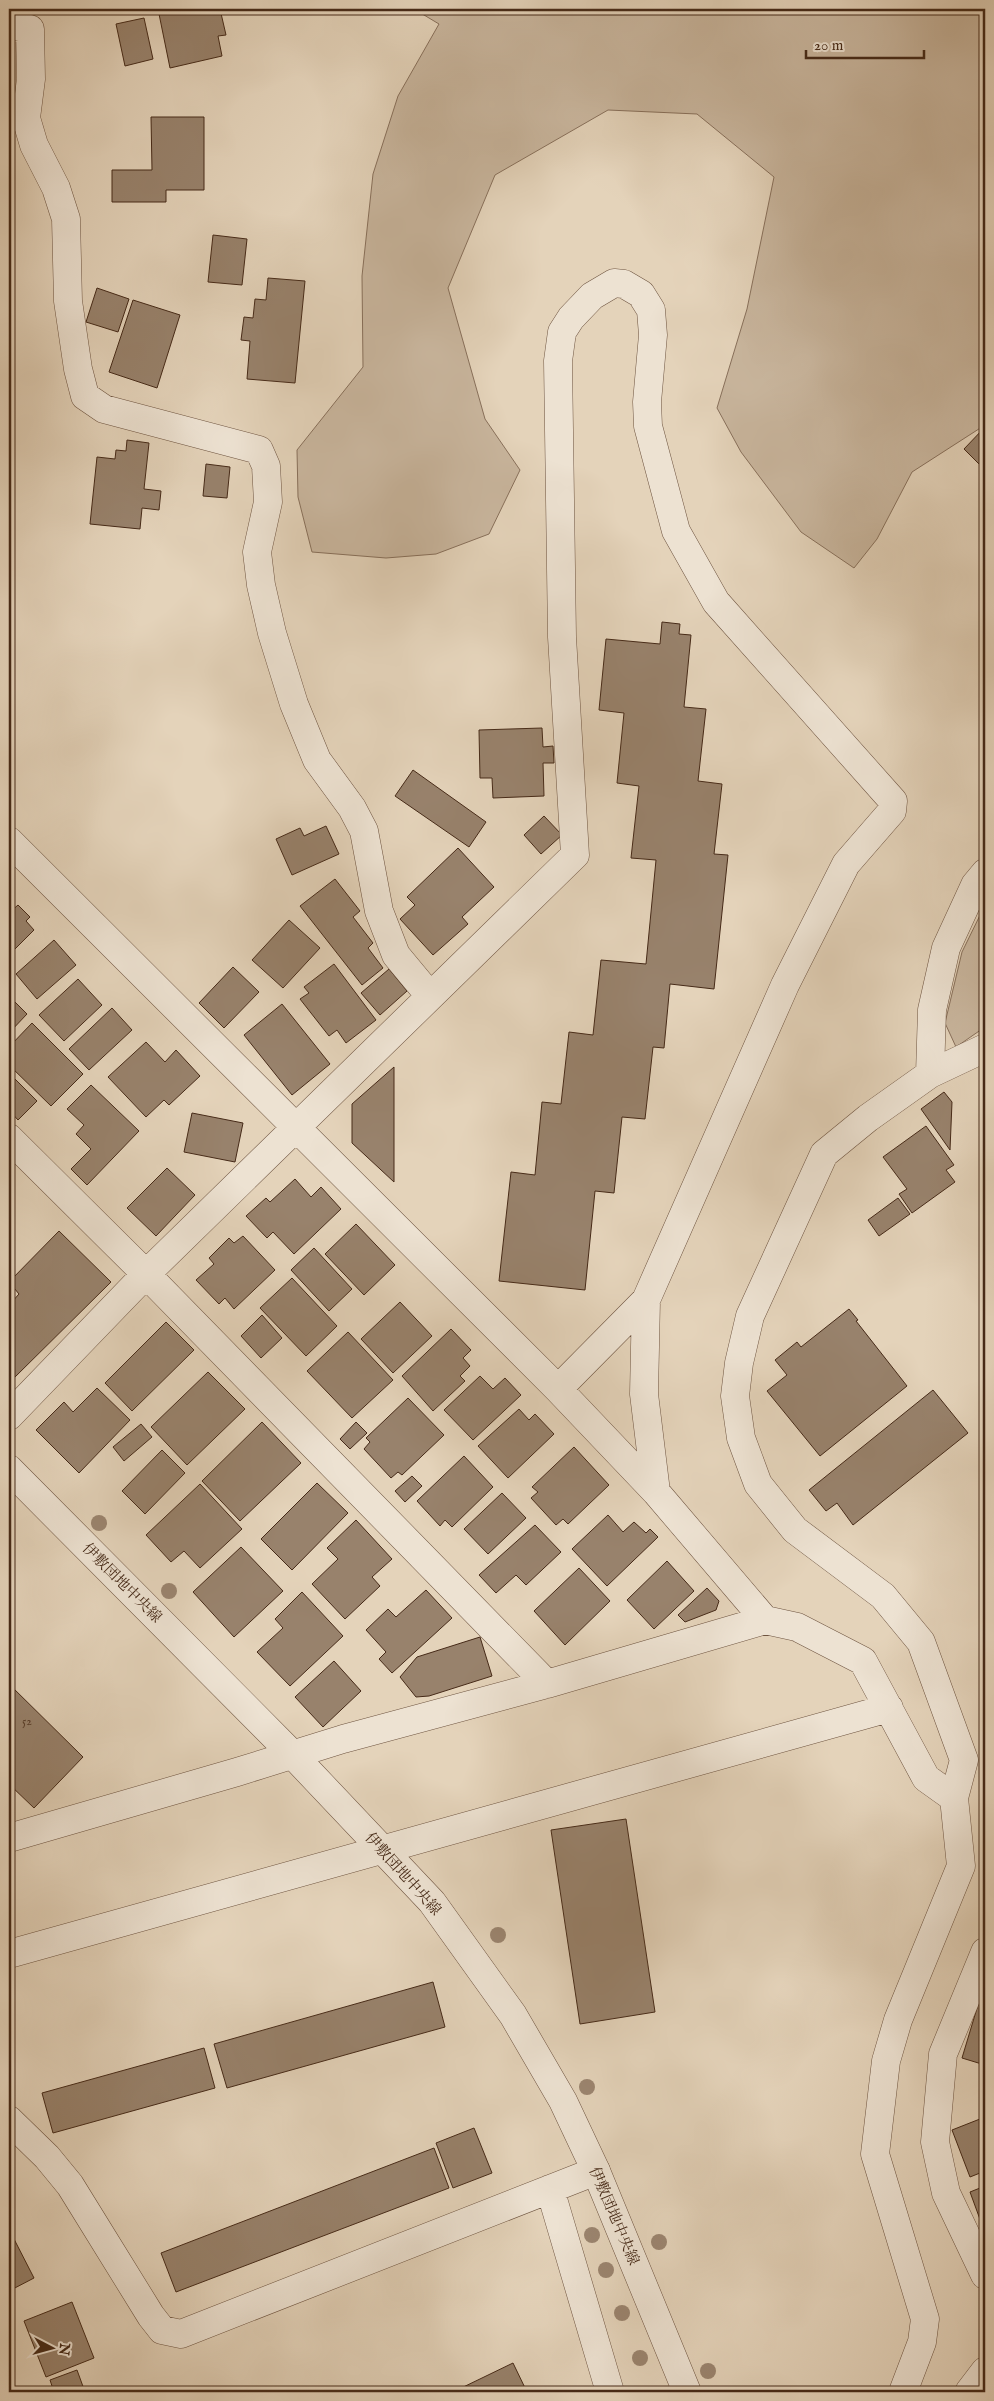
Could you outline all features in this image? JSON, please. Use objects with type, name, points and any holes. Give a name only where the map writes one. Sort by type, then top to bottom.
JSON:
[{"type":"street","points":[[9,25],[30,29],[31,79],[26,118],[34,145],[56,188],[66,219],[68,301],[84,396],[104,409],[259,450],[266,466],[268,502],[257,552],[261,585],[272,633],[294,704],[318,760],[352,808],[364,831],[379,911],[396,955],[430,996]]},
{"type":"street","points":[[9,1416],[146,1274],[576,855],[562,637],[558,360],[562,332],[571,318],[592,296],[614,283],[624,284],[641,294],[651,310],[653,335],[647,402],[648,426],[676,531],[693,564],[716,602],[893,801],[892,811],[846,864],[785,985],[646,1300],[558,1389]]},
{"type":"street","points":[[9,841],[558,1389],[656,1492],[765,1620]]},
{"type":"street","points":[[930,1074],[932,1010],[946,948],[975,885],[985,873]]},
{"type":"street","points":[[904,2392],[922,2342],[925,2319],[875,2154],[886,2061],[893,2036],[961,1866],[954,1798],[975,1761],[921,1642],[883,1596],[795,1530],[758,1484],[741,1438],[735,1396],[739,1363],[750,1316],[824,1154],[868,1118],[930,1074],[985,1048]]},
{"type":"street","points":[[9,1138],[146,1274],[547,1684]]},
{"type":"street","points":[[646,1300],[644,1394],[656,1492]]},
{"type":"street","name":"伊敷団地中央線","points":[[9,1468],[293,1755],[432,1902],[514,2015],[563,2101],[596,2170],[687,2392]]},
{"type":"street","points":[[9,1838],[765,1620],[797,1627],[863,1661],[926,1778],[954,1798]]},
{"type":"street","points":[[9,1954],[889,1708]]},
{"type":"street","points":[[985,1952],[943,2054],[935,2142],[946,2193],[985,2275]]},
{"type":"street","points":[[9,2120],[47,2157],[70,2185],[151,2316],[162,2330],[181,2334],[596,2170]]},
{"type":"street","points":[[550,2189],[610,2392]]},
{"type":"street","points":[[969,2392],[985,2371]]},
{"type":"shaded area","points":[[414,9],[985,9],[985,425],[912,472],[877,539],[854,568],[801,532],[741,452],[717,408],[747,309],[774,177],[697,114],[608,110],[495,175],[448,288],[485,419],[520,470],[489,534],[436,554],[386,558],[312,552],[298,497],[297,450],[363,367],[362,276],[373,174],[398,96],[439,24]]},
{"type":"shaded area","points":[[985,905],[985,1027],[956,1047],[945,1023],[962,952]]},
{"type":"building","points":[[158,9],[220,9],[226,35],[218,36],[222,56],[170,68]]},
{"type":"building","points":[[144,18],[153,59],[125,66],[116,24]]},
{"type":"building","points":[[151,117],[204,117],[204,190],[166,190],[166,202],[112,202],[112,170],[152,170]]},
{"type":"building","points":[[213,235],[247,239],[242,285],[208,282]]},
{"type":"building","points":[[268,278],[305,281],[295,383],[247,379],[250,341],[241,340],[244,317],[253,318],[255,299],[266,300]]},
{"type":"building","points":[[97,288],[129,299],[118,332],[86,322]]},
{"type":"building","points":[[133,300],[180,315],[157,388],[109,372]]},
{"type":"building","points":[[985,427],[985,470],[964,449]]},
{"type":"building","points":[[127,440],[149,443],[144,489],[161,491],[159,510],[142,508],[140,529],[90,524],[97,457],[115,459],[116,450],[126,451]]},
{"type":"building","points":[[206,464],[230,467],[227,498],[203,496]]},
{"type":"building","points":[[662,622],[680,624],[679,634],[691,635],[684,707],[706,709],[698,781],[722,784],[714,854],[728,855],[714,989],[670,984],[664,1048],[653,1047],[645,1119],[622,1117],[614,1193],[595,1191],[585,1290],[499,1281],[511,1172],[535,1175],[542,1102],[561,1104],[569,1032],[593,1035],[601,960],[646,964],[656,860],[631,858],[639,786],[617,783],[624,713],[599,710],[606,639],[660,644]]},
{"type":"building","points":[[542,728],[543,747],[553,746],[554,763],[543,763],[544,796],[493,798],[492,778],[480,778],[479,730]]},
{"type":"building","points":[[413,770],[486,822],[469,847],[395,796]]},
{"type":"building","points":[[544,816],[562,835],[541,854],[524,835]]},
{"type":"building","points":[[326,826],[339,854],[292,875],[276,839],[300,828],[304,836]]},
{"type":"building","points":[[458,848],[494,887],[462,917],[468,924],[433,955],[400,919],[415,905],[407,897]]},
{"type":"building","points":[[335,879],[360,911],[353,917],[373,943],[368,948],[383,968],[362,985],[300,906]]},
{"type":"building","points":[[18,905],[30,917],[26,921],[34,930],[9,955],[9,913]]},
{"type":"building","points":[[289,920],[320,948],[283,988],[252,960]]},
{"type":"building","points":[[54,940],[76,965],[37,999],[16,974]]},
{"type":"building","points":[[334,964],[376,1020],[346,1043],[337,1030],[329,1036],[300,999],[309,993],[304,987]]},
{"type":"building","points":[[233,967],[259,992],[224,1028],[199,1003]]},
{"type":"building","points":[[389,969],[407,991],[380,1015],[361,993]]},
{"type":"building","points":[[78,979],[102,1005],[64,1041],[39,1015]]},
{"type":"building","points":[[9,996],[27,1014],[9,1033]]},
{"type":"building","points":[[282,1004],[330,1064],[292,1095],[244,1035]]},
{"type":"building","points":[[112,1008],[132,1030],[89,1070],[69,1049]]},
{"type":"building","points":[[32,1023],[83,1074],[51,1106],[9,1065],[9,1047]]},
{"type":"building","points":[[146,1042],[165,1062],[176,1050],[200,1076],[169,1105],[164,1100],[146,1117],[108,1077]]},
{"type":"building","points":[[394,1067],[394,1182],[352,1143],[352,1104]]},
{"type":"building","points":[[15,1079],[37,1101],[18,1120],[9,1110],[9,1085]]},
{"type":"building","points":[[91,1085],[139,1131],[87,1185],[71,1169],[91,1149],[76,1134],[84,1125],[67,1109]]},
{"type":"building","points":[[944,1092],[952,1102],[950,1150],[921,1109]]},
{"type":"building","points":[[192,1113],[243,1123],[235,1162],[184,1152]]},
{"type":"building","points":[[926,1126],[954,1165],[946,1170],[955,1182],[912,1213],[899,1194],[907,1189],[883,1157]]},
{"type":"building","points":[[167,1168],[195,1195],[156,1236],[127,1208]]},
{"type":"building","points":[[295,1179],[311,1197],[321,1187],[341,1209],[294,1254],[273,1232],[267,1238],[246,1216],[266,1198],[270,1202]]},
{"type":"building","points":[[898,1198],[910,1214],[879,1236],[868,1220]]},
{"type":"building","points":[[356,1224],[395,1265],[364,1295],[325,1254]]},
{"type":"building","points":[[59,1231],[111,1282],[12,1380],[9,1377],[9,1300],[11,1303],[19,1294],[9,1282]]},
{"type":"building","points":[[243,1236],[275,1270],[234,1309],[225,1298],[219,1304],[196,1280],[214,1264],[209,1258],[229,1238],[234,1243]]},
{"type":"building","points":[[314,1248],[352,1289],[329,1311],[291,1270]]},
{"type":"building","points":[[292,1278],[337,1326],[306,1356],[260,1308]]},
{"type":"building","points":[[400,1302],[432,1336],[393,1373],[361,1339]]},
{"type":"building","points":[[849,1309],[858,1320],[856,1321],[907,1386],[820,1456],[767,1391],[787,1375],[775,1360],[797,1342],[801,1347]]},
{"type":"building","points":[[262,1315],[282,1338],[261,1358],[241,1336]]},
{"type":"building","points":[[166,1322],[194,1350],[132,1411],[105,1383]]},
{"type":"building","points":[[451,1329],[471,1350],[463,1358],[470,1366],[460,1376],[465,1381],[433,1411],[402,1376]]},
{"type":"building","points":[[348,1332],[393,1380],[352,1418],[307,1371]]},
{"type":"building","points":[[208,1372],[245,1409],[187,1465],[151,1427]]},
{"type":"building","points":[[480,1376],[493,1389],[505,1378],[521,1395],[473,1440],[444,1410]]},
{"type":"building","points":[[97,1388],[130,1420],[79,1473],[36,1430],[64,1402],[73,1412]]},
{"type":"building","points":[[933,1390],[968,1433],[853,1525],[837,1503],[826,1511],[809,1490]]},
{"type":"building","points":[[408,1398],[444,1435],[402,1475],[398,1472],[391,1478],[364,1449],[370,1442],[366,1438]]},
{"type":"building","points":[[519,1409],[529,1420],[535,1414],[554,1434],[508,1478],[478,1446]]},
{"type":"building","points":[[262,1422],[301,1463],[240,1521],[202,1481]]},
{"type":"building","points":[[356,1422],[367,1433],[350,1449],[340,1439]]},
{"type":"building","points":[[141,1424],[152,1437],[124,1461],[113,1447]]},
{"type":"building","points":[[574,1447],[609,1485],[568,1524],[563,1519],[556,1525],[531,1498],[538,1492],[532,1487]]},
{"type":"building","points":[[162,1450],[185,1473],[145,1514],[122,1491]]},
{"type":"building","points":[[464,1456],[493,1487],[452,1527],[445,1520],[440,1526],[417,1501]]},
{"type":"building","points":[[412,1476],[422,1486],[405,1502],[395,1491]]},
{"type":"building","points":[[317,1483],[348,1513],[292,1570],[261,1539]]},
{"type":"building","points":[[200,1484],[242,1529],[200,1568],[184,1551],[171,1562],[146,1535]]},
{"type":"building","points":[[502,1493],[526,1518],[488,1554],[464,1529]]},
{"type":"building","points":[[608,1515],[623,1532],[634,1522],[646,1533],[650,1529],[658,1537],[607,1586],[572,1549]]},
{"type":"building","points":[[356,1520],[392,1559],[372,1577],[380,1586],[345,1619],[312,1584],[338,1559],[327,1548]]},
{"type":"building","points":[[535,1525],[561,1552],[526,1585],[516,1575],[496,1593],[479,1575]]},
{"type":"building","points":[[241,1547],[283,1591],[234,1637],[193,1592]]},
{"type":"building","points":[[667,1561],[694,1591],[654,1629],[627,1600]]},
{"type":"building","points":[[579,1568],[610,1601],[565,1645],[534,1611]]},
{"type":"building","points":[[707,1588],[719,1601],[716,1610],[685,1622],[678,1615]]},
{"type":"building","points":[[426,1590],[452,1618],[392,1673],[379,1659],[386,1652],[366,1630],[388,1609],[396,1617]]},
{"type":"building","points":[[302,1592],[343,1636],[290,1686],[257,1652],[283,1628],[275,1619]]},
{"type":"building","points":[[480,1637],[492,1676],[429,1696],[416,1697],[400,1677],[417,1657]]},
{"type":"building","points":[[334,1661],[361,1691],[323,1727],[295,1697]]},
{"type":"building","points":[[9,1684],[83,1757],[34,1808],[9,1784]]},
{"type":"building","points":[[626,1819],[655,2012],[580,2024],[551,1830]]},
{"type":"building","points":[[433,1982],[445,2027],[227,2088],[214,2044]]},
{"type":"building","points":[[985,1985],[985,2065],[962,2058]]},
{"type":"building","points":[[204,2048],[215,2088],[53,2133],[42,2093]]},
{"type":"building","points":[[985,2117],[985,2171],[970,2177],[952,2130]]},
{"type":"building","points":[[474,2128],[492,2173],[453,2188],[436,2143]]},
{"type":"building","points":[[434,2148],[449,2188],[176,2292],[161,2253]]},
{"type":"building","points":[[985,2186],[985,2233],[970,2192]]},
{"type":"building","points":[[14,2239],[34,2278],[9,2291],[9,2242]]},
{"type":"building","points":[[72,2302],[94,2358],[46,2377],[24,2321]]},
{"type":"building","points":[[513,2363],[527,2392],[453,2392]]},
{"type":"building","points":[[77,2370],[85,2392],[54,2392],[50,2380]]}]
